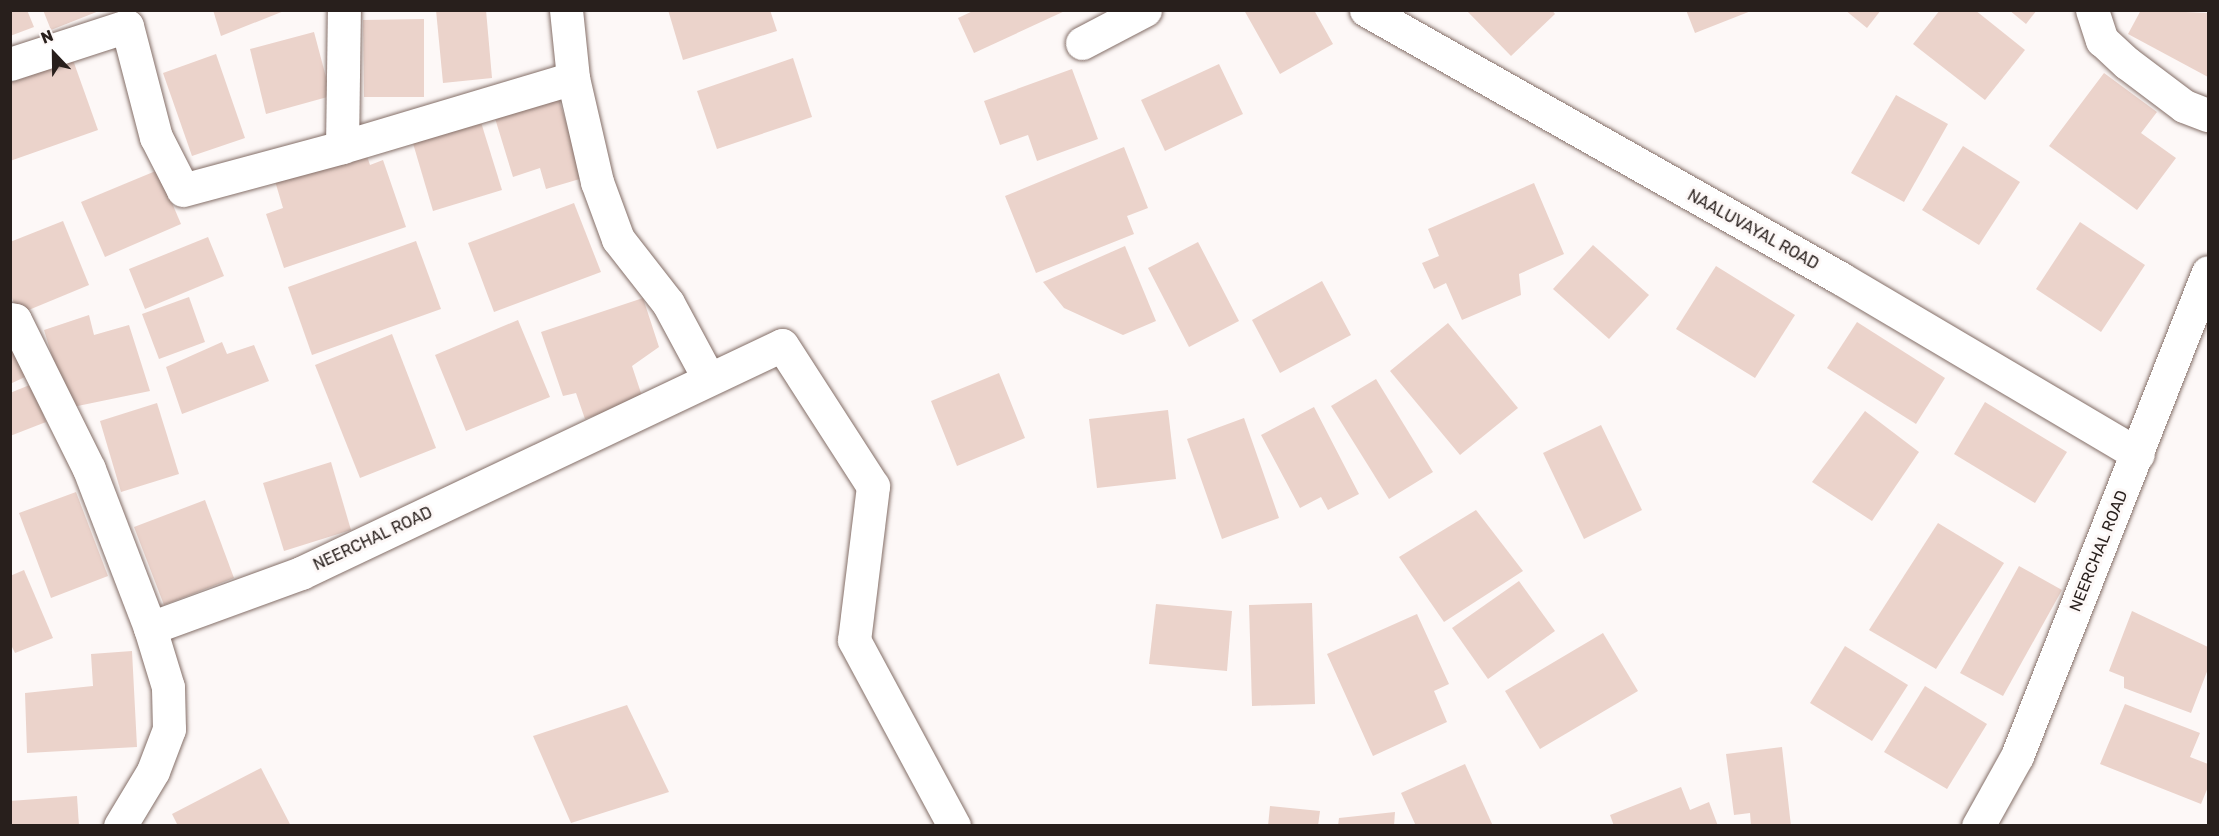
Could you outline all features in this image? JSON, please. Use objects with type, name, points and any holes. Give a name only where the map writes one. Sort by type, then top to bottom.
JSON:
[{"type":"street","points":[[342,147],[344,10]]},
{"type":"street","points":[[566,10],[573,78],[597,182],[618,239],[668,303],[709,380]]},
{"type":"street","points":[[1082,43],[1145,10]]},
{"type":"street","name":"NAALUVAYAL ROAD","points":[[1366,10],[1840,278],[2138,454]]},
{"type":"street","points":[[2092,10],[2102,40],[2127,63],[2184,106],[2208,115]]},
{"type":"street","points":[[10,64],[127,26],[156,137],[183,190],[342,147],[573,78]]},
{"type":"street","name":"NEERCHAL ROAD","points":[[1978,825],[2017,756],[2208,272]]},
{"type":"street","points":[[10,319],[15,320],[89,469],[150,628],[168,687],[169,729],[153,771],[120,825]]},
{"type":"street","name":"NEERCHAL ROAD","points":[[150,628],[301,573],[782,345],[873,486],[854,640],[954,825]]},
{"type":"building","points":[[10,10],[27,10],[34,27],[10,36]]},
{"type":"building","points":[[43,10],[99,10],[99,11],[51,30]]},
{"type":"building","points":[[213,10],[284,10],[284,11],[221,36]]},
{"type":"building","points":[[436,10],[486,10],[492,78],[443,83]]},
{"type":"building","points":[[668,10],[770,10],[777,31],[683,60]]},
{"type":"building","points":[[975,10],[1067,10],[974,53],[958,18]]},
{"type":"building","points":[[1244,10],[1314,10],[1333,44],[1280,74]]},
{"type":"building","points":[[1466,10],[1552,10],[1555,14],[1511,56]]},
{"type":"building","points":[[1686,10],[1751,10],[1751,11],[1695,33]]},
{"type":"building","points":[[1845,10],[1881,10],[1867,28]]},
{"type":"building","points":[[1940,10],[1975,10],[2025,50],[1985,100],[1913,44]]},
{"type":"building","points":[[2009,10],[2037,10],[2026,24]]},
{"type":"building","points":[[2141,10],[2208,13],[2208,77],[2128,34]]},
{"type":"building","points":[[424,19],[424,97],[364,97],[363,20]]},
{"type":"building","points":[[314,32],[331,96],[266,114],[250,49]]},
{"type":"building","points":[[216,54],[245,138],[192,156],[163,73]]},
{"type":"building","points":[[793,58],[812,117],[717,149],[697,91]]},
{"type":"building","points":[[73,60],[98,130],[10,161],[10,83]]},
{"type":"building","points":[[1219,64],[1243,114],[1165,151],[1141,100]]},
{"type":"building","points":[[1072,69],[1098,139],[1037,161],[1028,135],[1000,145],[984,101]]},
{"type":"building","points":[[2104,73],[2157,112],[2141,133],[2176,158],[2137,210],[2049,146]]},
{"type":"building","points":[[1896,95],[1948,124],[1904,202],[1851,173]]},
{"type":"building","points":[[558,96],[583,178],[546,189],[540,168],[513,177],[494,115]]},
{"type":"building","points":[[480,119],[502,190],[433,211],[412,140]]},
{"type":"building","points":[[1963,146],[2020,182],[1979,245],[1922,210]]},
{"type":"building","points":[[1124,147],[1148,208],[1127,216],[1134,234],[1036,273],[1005,196]]},
{"type":"building","points":[[365,150],[370,165],[383,160],[406,227],[284,268],[266,214],[283,208],[275,181]]},
{"type":"building","points":[[158,170],[181,224],[105,257],[81,202]]},
{"type":"building","points":[[1534,183],[1564,254],[1519,274],[1521,295],[1462,320],[1446,283],[1434,289],[1422,263],[1439,256],[1428,229]]},
{"type":"building","points":[[574,203],[601,272],[494,312],[468,243]]},
{"type":"building","points":[[63,221],[89,285],[19,314],[10,294],[10,242]]},
{"type":"building","points":[[2080,222],[2145,265],[2101,332],[2036,289]]},
{"type":"building","points":[[208,237],[224,276],[145,309],[129,269]]},
{"type":"building","points":[[416,241],[441,309],[312,355],[288,287]]},
{"type":"building","points":[[1198,242],[1239,321],[1189,347],[1148,268]]},
{"type":"building","points":[[1593,245],[1649,295],[1609,339],[1553,289]]},
{"type":"building","points":[[1125,246],[1156,321],[1123,335],[1064,308],[1043,282]]},
{"type":"building","points":[[1716,266],[1795,315],[1755,378],[1676,329]]},
{"type":"building","points":[[1322,281],[1351,335],[1280,373],[1252,320]]},
{"type":"building","points":[[189,297],[205,342],[159,359],[142,314]]},
{"type":"building","points":[[643,298],[659,347],[632,366],[643,399],[585,419],[576,393],[563,396],[541,332]]},
{"type":"building","points":[[89,315],[94,335],[129,325],[150,391],[68,408],[44,330]]},
{"type":"building","points":[[518,320],[550,397],[466,431],[435,355]]},
{"type":"building","points":[[1857,322],[1945,378],[1916,424],[1827,368]]},
{"type":"building","points":[[1448,323],[1518,408],[1460,455],[1390,371]]},
{"type":"building","points":[[392,334],[436,448],[360,478],[315,365]]},
{"type":"building","points":[[10,336],[27,376],[10,384]]},
{"type":"building","points":[[222,342],[227,354],[254,345],[269,381],[182,414],[166,367]]},
{"type":"building","points":[[999,373],[1025,438],[957,466],[931,401]]},
{"type":"building","points":[[1376,379],[1433,472],[1389,499],[1331,406]]},
{"type":"building","points":[[32,384],[46,422],[10,436],[10,393]]},
{"type":"building","points":[[1985,402],[2067,452],[2035,503],[1954,454]]},
{"type":"building","points":[[157,403],[179,474],[121,492],[100,421]]},
{"type":"building","points":[[1314,407],[1359,494],[1328,510],[1321,497],[1300,508],[1261,435]]},
{"type":"building","points":[[1168,410],[1176,479],[1097,488],[1089,419]]},
{"type":"building","points":[[1865,411],[1919,452],[1872,521],[1812,482]]},
{"type":"building","points":[[1244,418],[1279,518],[1222,539],[1187,439]]},
{"type":"building","points":[[1601,425],[1642,510],[1584,539],[1543,453]]},
{"type":"building","points":[[331,462],[351,530],[284,551],[263,483]]},
{"type":"building","points":[[76,492],[108,576],[51,598],[19,513]]},
{"type":"building","points":[[205,500],[234,578],[164,605],[134,527]]},
{"type":"building","points":[[1476,510],[1523,571],[1444,622],[1399,557]]},
{"type":"building","points":[[1938,523],[2004,563],[1936,669],[1869,630]]},
{"type":"building","points":[[2019,566],[2062,590],[2003,696],[1960,673]]},
{"type":"building","points":[[24,570],[53,638],[15,653],[10,643],[10,576]]},
{"type":"building","points":[[1519,581],[1555,631],[1488,679],[1452,628]]},
{"type":"building","points":[[1312,603],[1315,704],[1252,706],[1249,605]]},
{"type":"building","points":[[1156,604],[1232,611],[1227,671],[1149,664]]},
{"type":"building","points":[[2132,611],[2208,647],[2208,669],[2191,713],[2124,688],[2124,677],[2109,671]]},
{"type":"building","points":[[1417,614],[1449,684],[1434,691],[1447,722],[1373,756],[1327,654]]},
{"type":"building","points":[[1603,633],[1638,691],[1540,749],[1505,691]]},
{"type":"building","points":[[1845,646],[1908,685],[1872,741],[1810,703]]},
{"type":"building","points":[[132,651],[137,747],[27,753],[25,693],[93,686],[91,654]]},
{"type":"building","points":[[1925,686],[1987,724],[1947,789],[1884,752]]},
{"type":"building","points":[[2125,704],[2200,733],[2190,757],[2208,764],[2208,787],[2201,804],[2100,764]]},
{"type":"building","points":[[627,705],[669,792],[571,823],[533,736]]},
{"type":"building","points":[[1782,747],[1791,826],[1751,826],[1750,813],[1734,815],[1726,754]]},
{"type":"building","points":[[1465,764],[1493,826],[1416,826],[1401,793]]},
{"type":"building","points":[[261,768],[291,826],[178,826],[172,814]]},
{"type":"building","points":[[1681,787],[1690,810],[1709,802],[1718,826],[1614,826],[1610,815]]},
{"type":"building","points":[[77,796],[79,826],[10,826],[10,801]]},
{"type":"building","points":[[1270,806],[1320,811],[1318,826],[1268,826]]},
{"type":"building","points":[[1395,812],[1394,826],[1338,826],[1339,818]]}]
